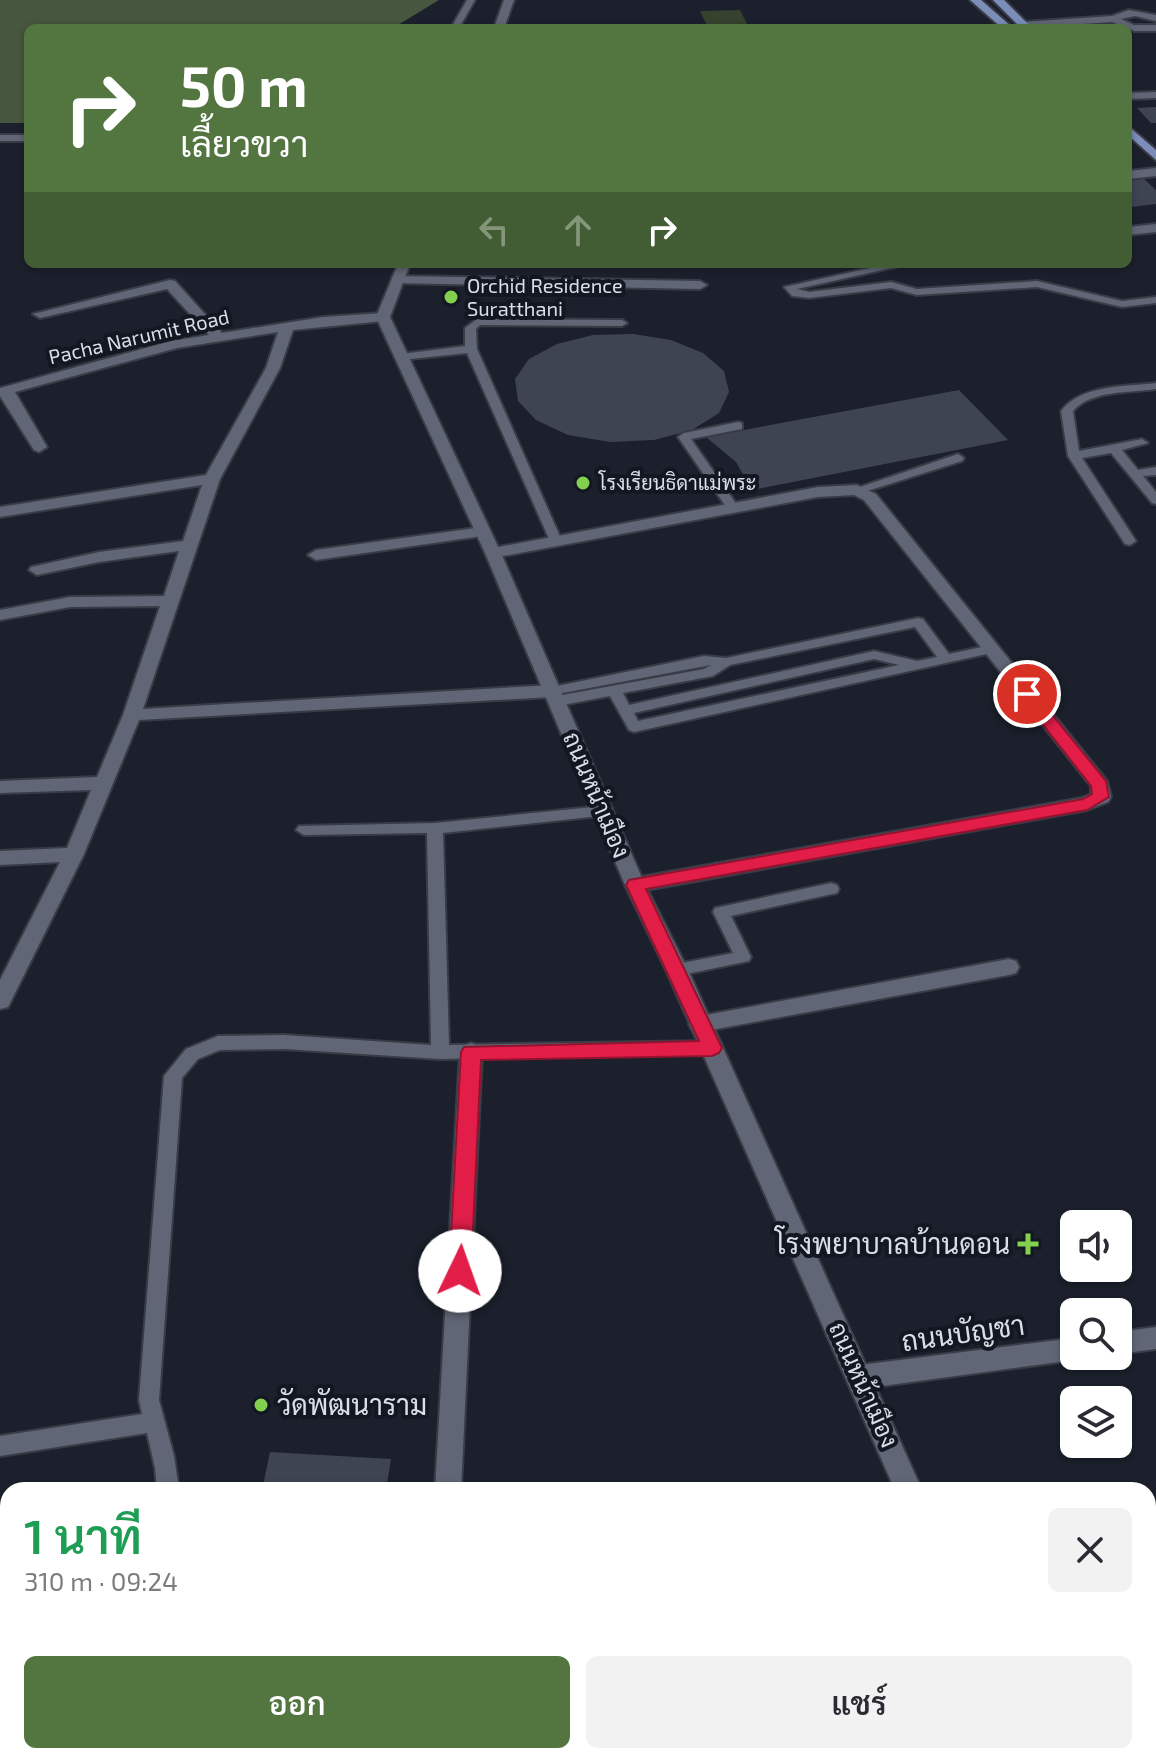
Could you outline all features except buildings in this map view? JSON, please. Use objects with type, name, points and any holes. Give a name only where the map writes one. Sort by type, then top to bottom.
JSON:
[{"type":"main road","points":[[975,0],[1003,24]]},
{"type":"main road","points":[[998,0],[1023,24]]},
{"type":"main road","points":[[1132,134],[1150,144],[1156,156]]},
{"type":"street","points":[[500,24],[509,0]]},
{"type":"street","points":[[1138,13],[1139,0]]},
{"type":"street","points":[[1118,23],[1121,14],[1138,13],[1156,18]]},
{"type":"street","points":[[1114,24],[1118,23]]},
{"type":"street","points":[[1087,24],[1121,24]]},
{"type":"street","points":[[1132,28],[1156,28]]},
{"type":"street","points":[[1132,96],[1156,95]]},
{"type":"street","points":[[0,138],[24,138]]},
{"type":"street","points":[[1132,175],[1156,172]]},
{"type":"street","points":[[1132,231],[1156,228]]},
{"type":"street","points":[[383,317],[402,268]]},
{"type":"street","points":[[397,280],[700,285]]},
{"type":"street","points":[[40,314],[170,284],[219,337]]},
{"type":"street","name":"Pacha Narumit Road","points":[[3,391],[176,344],[287,326],[383,317]]},
{"type":"street","name":"ถนนหน้าเมือง","points":[[383,317],[493,553],[635,885],[677,970],[906,1482]]},
{"type":"street","points":[[0,1001],[74,854],[132,715],[212,479],[273,368],[287,326]]},
{"type":"street","points":[[3,391],[39,447]]},
{"type":"street","points":[[0,512],[212,479]]},
{"type":"street","points":[[493,553],[818,492],[857,490],[870,497],[1100,785],[1101,797],[1087,804],[635,885]]},
{"type":"street","points":[[316,555],[483,532]]},
{"type":"street","points":[[37,570],[99,557],[191,545]]},
{"type":"street","points":[[0,615],[70,602],[171,601]]},
{"type":"street","points":[[132,715],[554,696]]},
{"type":"street","points":[[0,787],[104,783]]},
{"type":"street","points":[[0,858],[74,854]]},
{"type":"street","points":[[700,1024],[1009,967]]},
{"type":"street","points":[[448,1482],[471,1052]]},
{"type":"street","points":[[1132,1341],[1156,1338]]},
{"type":"street","name":"ถนนบัญชา","points":[[860,1377],[1060,1351]]},
{"type":"lane","points":[[457,24],[471,0]]},
{"type":"lane","points":[[884,268],[789,287],[796,294],[809,295],[891,285],[917,292],[1037,284],[1122,304],[1156,300]]},
{"type":"lane","points":[[556,541],[471,349],[470,328],[477,322],[622,323]]},
{"type":"lane","points":[[401,357],[471,349]]},
{"type":"lane","points":[[1130,541],[1074,456],[1067,411],[1070,405],[1088,396],[1156,386]]},
{"type":"lane","points":[[733,508],[684,437],[738,426]]},
{"type":"lane","points":[[1074,456],[1142,443]]},
{"type":"lane","points":[[1113,447],[1153,493]]},
{"type":"lane","points":[[857,490],[958,458]]},
{"type":"lane","points":[[1135,474],[1156,471]]},
{"type":"lane","points":[[554,696],[704,660],[726,662],[918,622],[945,658]]},
{"type":"lane","points":[[614,690],[634,727],[991,649]]},
{"type":"lane","points":[[554,696],[614,690],[708,673],[726,662]]},
{"type":"lane","points":[[304,830],[435,828],[603,811]]},
{"type":"lane","points":[[435,828],[440,1052]]},
{"type":"lane","points":[[677,970],[743,957],[721,912],[831,889]]},
{"type":"lane","points":[[168,1482],[149,1400],[173,1076],[192,1054],[218,1043],[284,1042],[440,1052],[712,1048]]},
{"type":"lane","points":[[0,1446],[154,1422]]},
{"type":"green space","points":[[0,0],[439,0],[400,24],[24,24],[24,123],[0,123]]},
{"type":"green space","points":[[740,10],[747,24],[706,24],[700,11]]},
{"type":"place","name":"Orchid Residence Suratthani","points":[[451,297]]},
{"type":"place","name":"โรงเรียนธิดาแม่พระ","points":[[583,483]]},
{"type":"place","name":"โรงพยาบาลบ้านดอน","points":[[1028,1244]]},
{"type":"place","name":"วัดพัฒนาราม","points":[[261,1405]]},
{"type":"route","points":[[460,1271],[471,1052],[712,1048],[635,885],[1087,804],[1101,797],[1100,785],[1027,694]]}]
